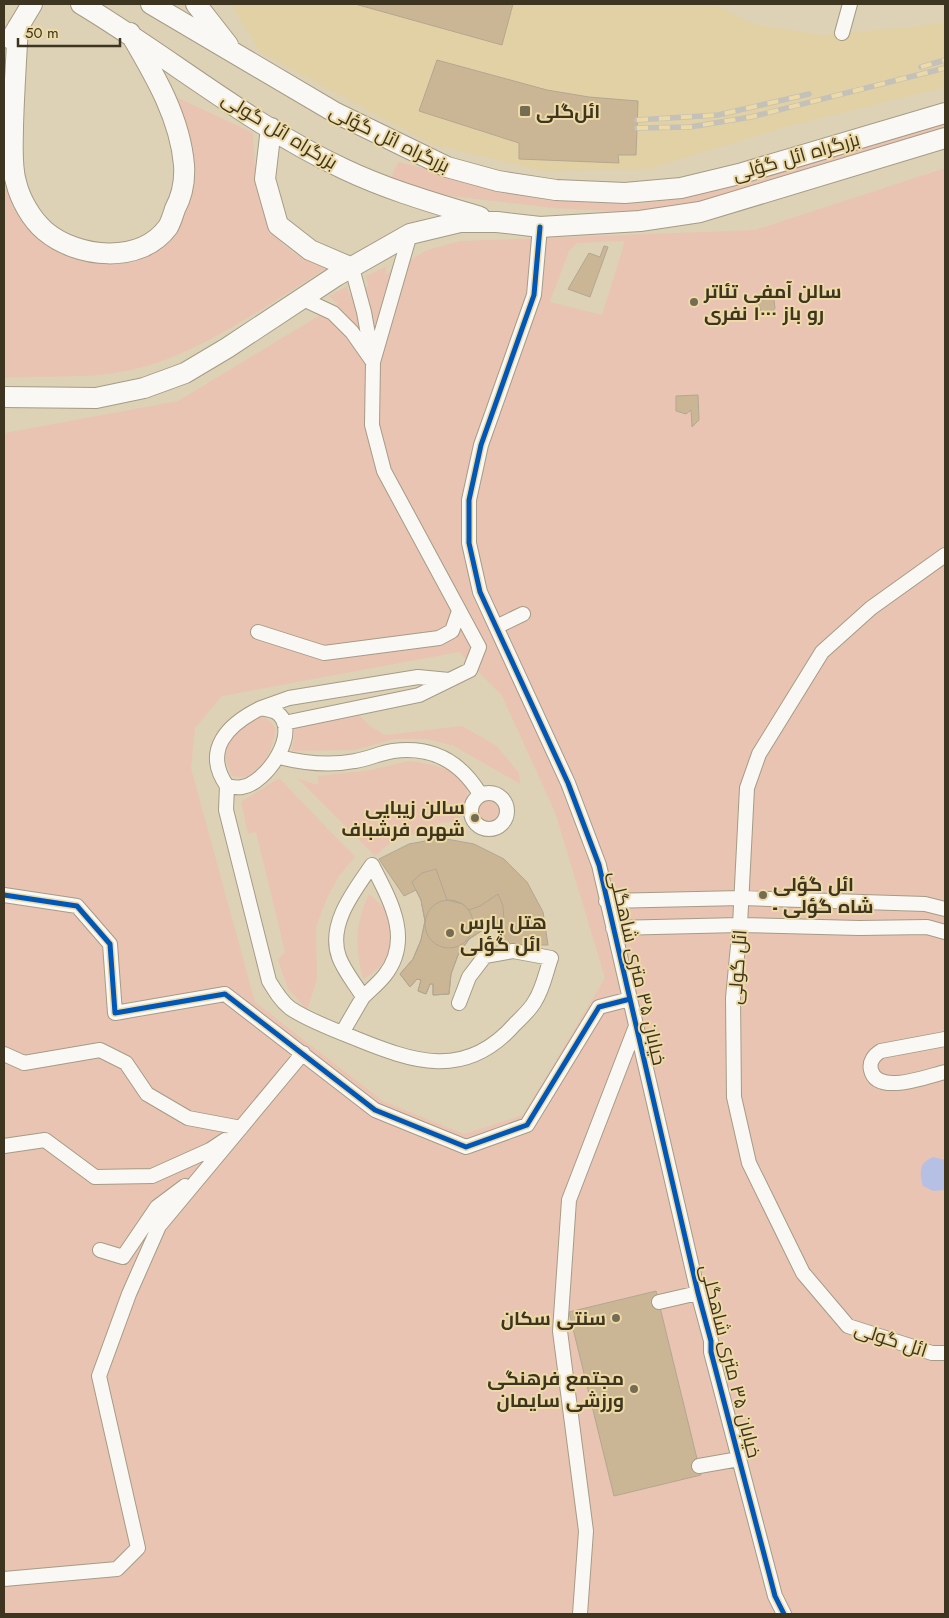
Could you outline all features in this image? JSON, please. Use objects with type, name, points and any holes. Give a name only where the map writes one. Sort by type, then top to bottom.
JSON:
[{"type":"highway","name":"بزرگراه ائل گولی","points":[[81,4],[130,33],[271,128],[344,169],[414,197],[497,222]]},
{"type":"highway","name":"بزرگراه ائل گؤلی","points":[[150,4],[336,113],[447,168],[498,181],[556,190],[625,193],[681,188],[739,174],[945,113]]},
{"type":"highway","points":[[196,4],[237,56]]},
{"type":"highway","points":[[4,51],[31,5]]},
{"type":"highway","points":[[18,27],[12,154],[15,182],[25,205],[44,230],[67,244],[93,253],[122,253],[147,245],[168,227],[181,197],[184,166],[171,115],[160,83],[130,33]]},
{"type":"highway","points":[[271,128],[265,179],[278,225],[310,250],[352,268]]},
{"type":"highway","name":"بزرگراه ائل گؤلی","points":[[4,397],[96,398],[144,388],[185,373],[352,268],[410,234],[460,222],[497,222],[540,227],[640,221],[700,212],[945,138]]},
{"type":"street","points":[[842,33],[850,4]]},
{"type":"street","name":"خیابان ۳۵ متری شاهگلی","points":[[540,227],[534,295],[482,445],[469,500],[470,543],[480,592],[568,783],[599,865],[698,1294],[775,1596],[784,1614]]},
{"type":"street","points":[[373,362],[410,234]]},
{"type":"street","points":[[284,723],[419,695],[470,670],[479,647],[384,471],[372,425],[373,362],[364,312],[352,268]]},
{"type":"street","points":[[303,299],[333,313],[352,332],[373,362]]},
{"type":"street","name":"ائل گولی","points":[[945,556],[871,608],[822,652],[759,754],[747,788],[742,898],[733,998],[734,1097],[749,1163],[803,1273],[848,1326],[932,1353],[945,1353]]},
{"type":"street","points":[[258,632],[324,653],[439,638],[452,631],[459,611]]},
{"type":"street","points":[[496,626],[523,614]]},
{"type":"street","points":[[450,680],[418,677],[289,698],[241,717],[224,734],[217,755],[218,774],[227,786],[226,810],[269,981],[278,995],[291,1008],[342,1033],[391,1053],[417,1060],[444,1061],[472,1058],[504,1037],[535,1001],[551,958],[514,951],[485,956],[468,977],[459,1003]]},
{"type":"street","points":[[227,786],[244,788],[264,774],[279,757],[284,740],[284,723],[276,712],[261,708]]},
{"type":"street","points":[[279,757],[297,762],[354,762],[392,751],[418,750],[446,758],[469,776],[480,794]]},
{"type":"street","points":[[342,1033],[363,997],[386,974],[396,954],[399,932],[391,903],[372,865],[345,905],[337,933],[338,956],[363,997]]},
{"type":"street","points":[[4,895],[77,906],[110,944],[115,1013],[225,994],[375,1110],[466,1147],[527,1125],[599,1007],[630,999]]},
{"type":"street","points":[[606,901],[742,898],[925,904],[945,909]]},
{"type":"street","points":[[613,928],[740,925],[860,928],[927,926],[945,932]]},
{"type":"street","points":[[580,1614],[586,1531],[560,1331],[569,1200],[636,1026]]},
{"type":"street","points":[[945,1039],[881,1050],[871,1064],[876,1080],[887,1084],[945,1072]]},
{"type":"street","points":[[4,1054],[24,1062],[100,1050],[126,1063],[147,1094],[188,1118],[241,1128]]},
{"type":"street","points":[[4,1579],[116,1569],[138,1548],[99,1376],[129,1294],[159,1226],[303,1053]]},
{"type":"street","points":[[4,1146],[45,1140],[95,1176],[152,1176],[210,1150],[241,1128]]},
{"type":"street","points":[[100,1250],[122,1257],[157,1207],[209,1166]]},
{"type":"street","points":[[659,1302],[698,1294]]},
{"type":"street","points":[[699,1466],[739,1459]]},
{"type":"shaded area","points":[[231,4],[714,4],[752,24],[822,35],[945,22],[945,87],[789,126],[654,167],[653,169],[544,171],[431,144],[260,52]]},
{"type":"shaded area","points":[[172,95],[253,133],[260,200],[273,232],[283,245],[297,255],[330,266],[215,337],[143,367],[108,374],[4,378],[4,104],[6,154],[13,208],[46,242],[84,261],[125,262],[158,248],[185,215],[191,191],[193,151],[187,129]]},
{"type":"shaded area","points":[[945,122],[945,131],[702,202],[655,210],[625,212],[553,208],[425,193],[391,178],[398,162],[552,200],[624,204],[655,202],[738,186]]},
{"type":"shaded area","name":"ائل گؤلی - شاه گؤلی","points":[[945,168],[945,1614],[4,1614],[4,433],[178,401],[338,304],[329,296],[347,286],[350,296],[368,286],[366,276],[387,266],[385,275],[427,250],[460,241],[755,230]],"holes":[[[625,241],[602,315],[550,302],[569,251],[577,243]],[[459,652],[502,696],[555,812],[605,978],[523,1115],[464,1134],[383,1101],[255,1002],[191,768],[195,728],[222,696]]]},
{"type":"shaded area","points":[[360,716],[370,726],[385,735],[462,726],[497,746],[519,773],[520,784],[454,746],[427,739],[394,739],[355,750],[292,751],[295,727]]},
{"type":"shaded area","points":[[263,717],[271,722],[276,729],[268,756],[263,764],[250,775],[242,777],[232,776],[225,754],[227,743],[247,723]]},
{"type":"shaded area","points":[[409,761],[446,769],[462,779],[466,786],[467,795],[459,822],[436,823],[436,828],[394,840],[375,856],[297,778],[318,785],[318,776],[371,770]]},
{"type":"shaded area","points":[[279,778],[355,857],[339,876],[327,898],[316,927],[317,980],[307,1010],[288,989],[278,960],[285,952],[256,832],[248,834],[241,802]]},
{"type":"shaded area","points":[[489,801],[496,804],[499,811],[496,818],[489,821],[482,818],[479,811],[482,804]]},
{"type":"shaded area","points":[[369,894],[382,906],[390,918],[393,938],[387,957],[380,966],[363,979],[358,956],[357,936],[358,926]]},
{"type":"water","points":[[933,1157],[945,1160],[945,1190],[933,1191],[923,1186],[921,1168],[928,1159]]},
{"type":"building","points":[[355,4],[513,4],[502,45]]},
{"type":"building","points":[[437,60],[547,90],[589,97],[638,101],[636,155],[618,155],[619,163],[519,159],[519,143],[419,111]]},
{"type":"building","points":[[604,246],[608,247],[590,297],[568,289],[589,253],[600,257]]},
{"type":"building","points":[[774,300],[775,308],[772,313],[762,316],[758,301]]},
{"type":"building","points":[[698,395],[699,420],[692,427],[691,410],[686,414],[676,411],[676,396]]},
{"type":"building","points":[[441,838],[474,844],[504,859],[527,882],[543,912],[548,945],[503,945],[498,923],[486,928],[469,939],[458,955],[451,974],[449,994],[433,995],[433,984],[430,984],[426,994],[418,991],[421,980],[417,979],[410,987],[400,974],[413,959],[421,940],[425,921],[421,900],[416,890],[404,896],[379,859],[409,844]]},
{"type":"building","name":"هتل پارس ائل گؤلی","points":[[436,869],[447,900],[463,904],[469,910],[480,906],[498,894],[503,906],[504,921],[486,928],[469,939],[458,955],[451,974],[449,994],[433,995],[433,984],[430,984],[426,994],[418,991],[421,980],[417,979],[410,987],[400,974],[413,959],[421,940],[425,921],[421,900],[412,882],[422,873]]},
{"type":"building","points":[[444,900],[454,900],[466,907],[473,919],[473,929],[466,941],[454,948],[444,948],[436,944],[429,937],[425,929],[425,919],[429,911],[436,904]]},
{"type":"building","name":"مجتمع فرهنگی ورزشی سایمان","points":[[656,1291],[701,1475],[614,1496],[569,1312]]},
{"type":"railway","points":[[921,67],[945,60]]},
{"type":"railway","points":[[637,128],[690,127],[751,117],[945,68]]},
{"type":"railway","points":[[637,120],[718,115],[809,94]]},
{"type":"cycle path","points":[[540,227],[534,295],[481,445],[469,500],[469,543],[480,592],[568,783],[599,865],[698,1293],[711,1341],[711,1352],[775,1596],[784,1614]]},
{"type":"cycle path","points":[[4,895],[77,906],[110,944],[115,1013],[225,994],[375,1110],[466,1147],[527,1125],[599,1007],[630,999]]},
{"type":"place","name":"ائل‌گلی","points":[[525,111]]},
{"type":"place","name":"سالن آمفی تئاتر رو باز ۱۰۰۰ نفری","points":[[694,302]]},
{"type":"place","name":"سالن زیبایی شهره فرشباف","points":[[475,818]]},
{"type":"place","name":"ائل گؤلی - شاه گؤلی","points":[[763,895]]},
{"type":"place","name":"هتل پارس ائل گؤلی","points":[[450,933]]},
{"type":"place","name":"سنتی سکان","points":[[616,1318]]},
{"type":"place","name":"مجتمع فرهنگی ورزشی سایمان","points":[[634,1389]]}]
